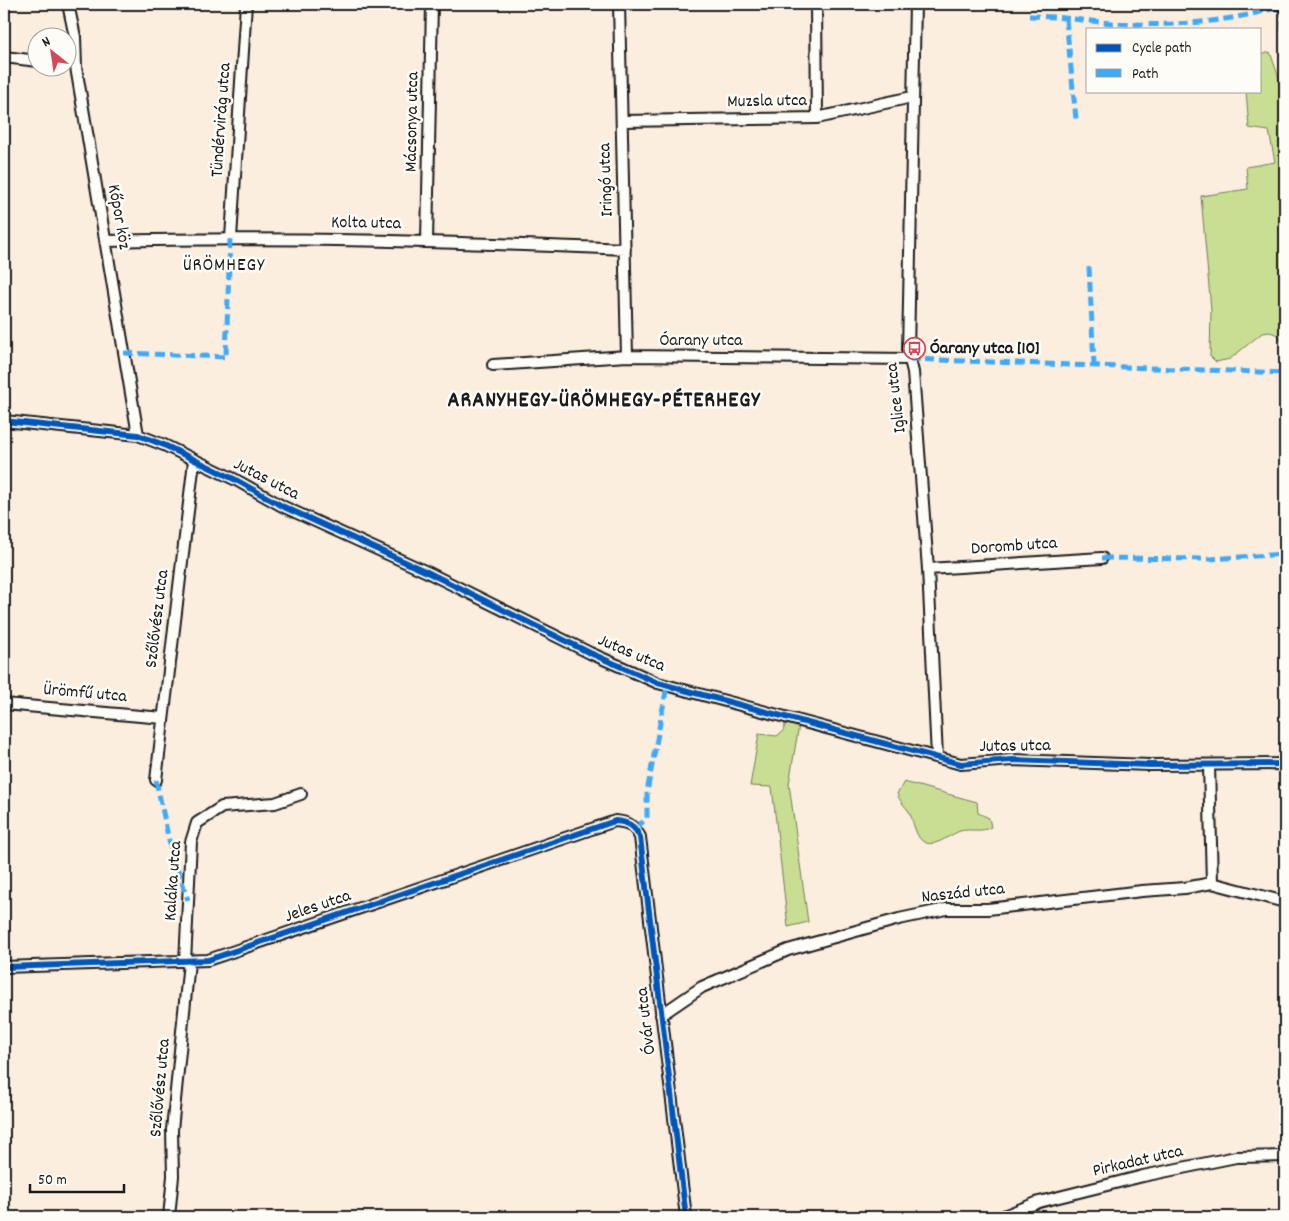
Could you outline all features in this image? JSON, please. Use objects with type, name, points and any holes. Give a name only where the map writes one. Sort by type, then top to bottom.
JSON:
[{"type":"street","name":"Kőpor köz","points":[[68,4],[73,28]]},
{"type":"street","name":"Tündérvirág utca","points":[[231,238],[246,4]]},
{"type":"street","name":"Mácsonya utca","points":[[427,241],[432,4]]},
{"type":"street","name":"Iringó utca","points":[[618,4],[627,356]]},
{"type":"street","points":[[816,4],[816,118]]},
{"type":"street","name":"Iglice utca","points":[[914,4],[908,352],[913,372],[928,569],[938,758]]},
{"type":"street","points":[[1277,4],[1285,6]]},
{"type":"street","points":[[4,57],[28,61]]},
{"type":"street","name":"Kőpor köz","points":[[74,78],[106,241],[138,435]]},
{"type":"street","name":"Muzsla utca","points":[[622,121],[816,118],[912,97]]},
{"type":"street","name":"Kolta utca","points":[[106,241],[231,238],[427,241],[625,249]]},
{"type":"street","name":"Óarany utca","points":[[493,365],[627,356],[910,359]]},
{"type":"street","name":"Jutas utca","points":[[4,421],[138,435],[236,480],[284,507],[427,572],[590,653],[658,683],[938,758],[961,764],[1021,760],[1209,765],[1285,764]]},
{"type":"street","name":"Szőlővész utca","points":[[156,780],[194,461]]},
{"type":"street","name":"Doromb utca","points":[[928,569],[1102,558]]},
{"type":"street","name":"Ürömfű utca","points":[[4,704],[163,718]]},
{"type":"street","points":[[1209,765],[1212,883]]},
{"type":"street","name":"Kaláka utca","points":[[187,962],[191,842],[197,823],[222,807],[275,803],[301,794]]},
{"type":"street","name":"Jeles utca","points":[[4,967],[208,960],[615,821],[631,824]]},
{"type":"street","name":"Óvár utca","points":[[631,824],[636,828],[640,837],[686,1217]]},
{"type":"street","name":"Naszád utca","points":[[661,1015],[702,988],[747,966],[788,950],[899,919],[946,909],[988,909],[1142,891],[1186,888],[1212,883],[1285,902]]},
{"type":"street","name":"Szőlővész utca","points":[[169,1217],[173,1176],[172,1130],[187,962]]},
{"type":"street","name":"Pirkadat utca","points":[[1001,1217],[1039,1202],[1142,1176],[1236,1157],[1285,1156]]},
{"type":"green space","points":[[1270,52],[1279,78],[1285,142],[1285,348],[1278,335],[1270,332],[1262,333],[1230,359],[1216,362],[1210,356],[1211,310],[1201,196],[1248,189],[1246,167],[1275,162],[1269,131],[1249,128],[1246,92],[1262,92],[1262,54]]},
{"type":"green space","points":[[786,722],[799,725],[789,784],[808,922],[788,927],[772,787],[750,786],[759,734],[777,736],[783,731]]},
{"type":"green space","points":[[904,782],[977,802],[978,813],[989,818],[991,827],[984,830],[960,831],[935,843],[923,841],[916,832],[908,810],[897,794]]},
{"type":"marked path","points":[[1029,16],[1113,23],[1177,24],[1219,20],[1282,6],[1285,55]]},
{"type":"marked path","points":[[1066,19],[1076,119]]},
{"type":"marked path","points":[[124,353],[226,357],[230,238]]},
{"type":"marked path","points":[[1089,267],[1094,364]]},
{"type":"marked path","points":[[910,359],[1285,373]]},
{"type":"marked path","points":[[1102,558],[1210,559],[1285,554]]},
{"type":"marked path","points":[[636,828],[647,818],[647,792],[667,686]]},
{"type":"marked path","points":[[156,780],[171,850],[188,900]]},
{"type":"cycle path","points":[[4,421],[138,435],[164,445],[236,480],[284,507],[427,572],[590,653],[658,683],[961,764],[1012,760],[1150,765],[1285,764]]},
{"type":"cycle path","points":[[4,967],[208,960],[615,821],[627,823],[633,827],[640,837],[686,1217]]},
{"type":"place","name":"Óarany utca [10]","points":[[914,349]]},
{"type":"district","name":"ÜRÖMHEGY","points":[[224,266]]},
{"type":"district","name":"ARANYHEGY-ÜRÖMHEGY-PÉTERHEGY","points":[[604,401]]}]
